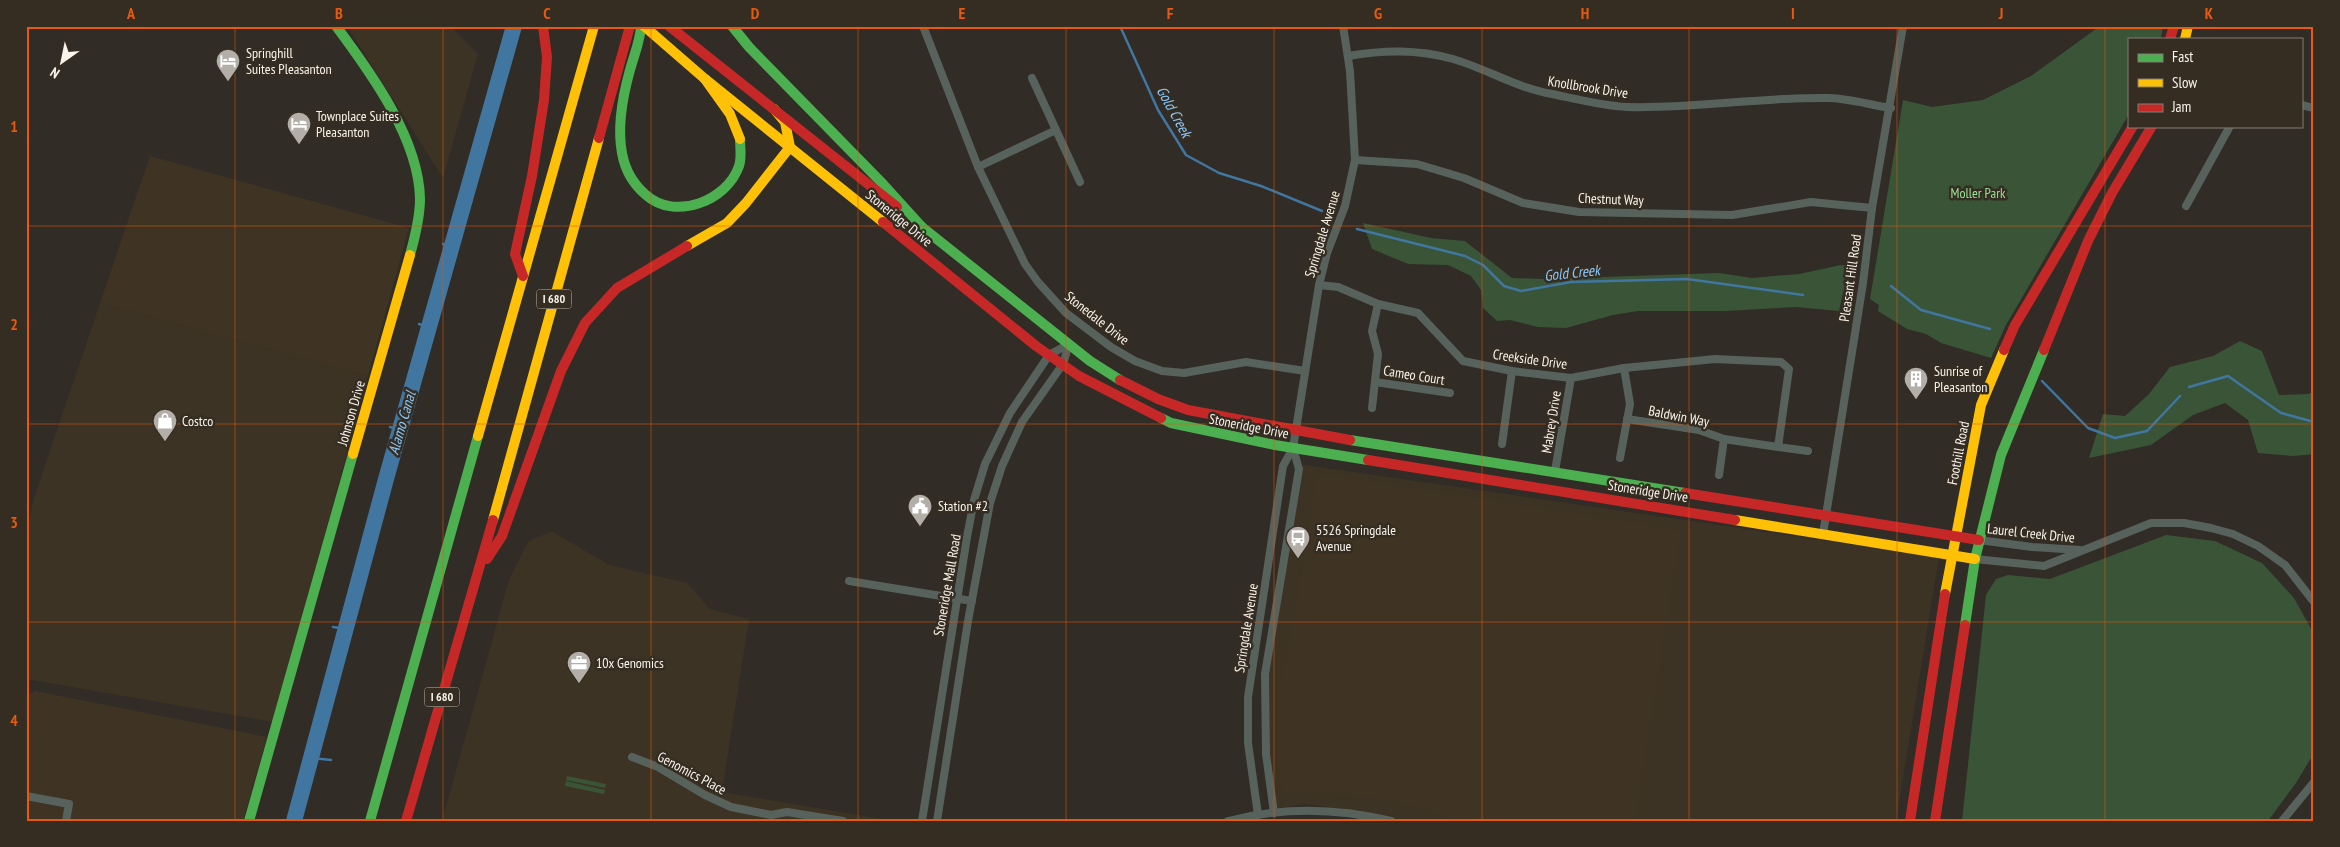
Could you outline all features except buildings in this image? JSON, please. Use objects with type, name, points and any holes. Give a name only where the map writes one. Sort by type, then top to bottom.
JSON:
[{"type":"main road","name":"Johnson Drive","points":[[249,821],[407,266],[419,216],[418,178],[408,143],[380,92],[336,26]]},
{"type":"main road","points":[[523,276],[515,254],[535,156],[546,74],[546,41],[543,26]]},
{"type":"main road","name":"I 680","points":[[370,821],[594,26]]},
{"type":"main road","name":"I 680","points":[[406,821],[478,572],[630,26]]},
{"type":"main road","points":[[642,26],[623,108],[622,153],[631,180],[641,192],[654,201],[669,207],[686,208],[702,205],[715,198],[734,179],[739,167],[742,152],[740,136],[734,122],[705,79]]},
{"type":"main road","name":"Stoneridge Drive","points":[[642,26],[666,44],[705,79],[1049,355],[1105,391],[1171,423],[1225,436],[1293,448],[1975,559]]},
{"type":"main road","points":[[732,26],[749,47],[883,184],[922,227]]},
{"type":"main road","points":[[2170,38],[2174,26]]},
{"type":"main road","name":"Stoneridge Drive","points":[[670,27],[1069,344],[1114,377],[1158,400],[1188,410],[1295,431],[1978,540]]},
{"type":"main road","points":[[478,572],[502,536],[561,371],[585,324],[616,288],[727,223],[746,203],[790,147],[785,122],[774,109]]},
{"type":"main road","name":"Foothill Road","points":[[1910,821],[1952,555],[1981,406],[1992,374],[2015,325],[2132,128]]},
{"type":"main road","points":[[1935,821],[1978,540],[2001,455],[2070,285],[2112,193],[2151,128]]},
{"type":"street","name":"Stonedale Drive","points":[[923,26],[978,167],[1025,264],[1038,282],[1066,313],[1111,347],[1135,361],[1162,371],[1184,373],[1246,362],[1305,371]]},
{"type":"street","name":"Springdale Avenue","points":[[1258,815],[1248,743],[1248,696],[1283,466],[1293,448],[1327,253],[1346,206],[1355,160],[1348,56],[1342,26]]},
{"type":"street","name":"Pleasant Hill Road","points":[[1823,534],[1863,283],[1872,208],[1903,26]]},
{"type":"street","name":"Knollbrook Drive","points":[[1348,56],[1384,50],[1418,51],[1454,59],[1515,84],[1550,94],[1625,107],[1697,106],[1760,100],[1829,98],[1890,108]]},
{"type":"street","points":[[1032,78],[1080,182]]},
{"type":"street","points":[[2186,206],[2229,128]]},
{"type":"street","points":[[978,167],[1056,130]]},
{"type":"street","name":"Chestnut Way","points":[[1355,160],[1417,164],[1464,178],[1523,203],[1579,212],[1732,215],[1811,202],[1872,208]]},
{"type":"street","name":"Creekside Drive","points":[[1320,285],[1338,287],[1378,304],[1418,313],[1463,361],[1512,372],[1570,378],[1624,368],[1715,358],[1781,362],[1789,369],[1778,447]]},
{"type":"street","name":"Cameo Court","points":[[1372,408],[1378,354],[1372,331],[1378,304]]},
{"type":"street","name":"Stoneridge Mall Road","points":[[922,821],[974,500],[985,464],[1010,412],[1049,355],[1069,344]]},
{"type":"street","name":"Stoneridge Mall Road","points":[[937,821],[984,529],[1002,466],[1022,422],[1063,364],[1069,344]]},
{"type":"street","name":"Baldwin Way","points":[[1620,458],[1630,404],[1624,368]]},
{"type":"street","points":[[1502,444],[1512,372]]},
{"type":"street","name":"Mabrey Drive","points":[[1555,471],[1570,378]]},
{"type":"street","name":"Cameo Court","points":[[1375,382],[1450,393]]},
{"type":"street","name":"Baldwin Way","points":[[1628,419],[1699,430],[1724,439],[1808,451]]},
{"type":"street","name":"Baldwin Way","points":[[1719,475],[1724,439]]},
{"type":"street","name":"Springdale Avenue","points":[[1274,813],[1266,754],[1265,674],[1299,469],[1293,448]]},
{"type":"street","name":"Laurel Creek Drive","points":[[1975,559],[2044,566],[2151,523],[2184,523],[2233,534],[2258,546],[2285,565],[2314,602]]},
{"type":"street","name":"Laurel Creek Drive","points":[[1978,540],[2032,548],[2082,550]]},
{"type":"street","points":[[848,581],[972,600]]},
{"type":"street","name":"Genomics Place","points":[[632,757],[658,767],[705,795],[731,807],[774,818],[787,812],[843,821]]},
{"type":"street","points":[[2282,821],[2314,782]]},
{"type":"street","points":[[26,796],[69,804],[66,821]]},
{"type":"street","points":[[1228,821],[1258,815],[1295,811],[1334,812],[1391,821]]},
{"type":"shaded area","points":[[347,26],[454,26],[453,29],[478,54],[443,178]]},
{"type":"shaded area","points":[[150,156],[409,228],[368,376],[100,303]]},
{"type":"shaded area","points":[[100,303],[368,376],[273,722],[26,679],[26,538],[33,501]]},
{"type":"shaded area","points":[[1298,464],[1939,557],[1896,821],[1402,821],[1373,813],[1306,804],[1269,809],[1261,701]]},
{"type":"shaded area","points":[[1320,473],[1681,530],[1635,817],[1628,821],[1455,821],[1430,810],[1366,796],[1285,791],[1280,782],[1280,689],[1301,581],[1315,482]]},
{"type":"shaded area","points":[[551,531],[610,565],[687,583],[710,609],[749,619],[722,792],[894,821],[442,821],[509,580],[528,542]]},
{"type":"shaded area","points":[[35,691],[267,737],[243,821],[26,821],[26,695]]},
{"type":"green space","name":"Moller Park","points":[[2100,26],[2163,26],[2161,38],[2128,38],[2128,116],[2006,325],[1991,358],[1941,343],[1926,334],[1907,329],[1878,311],[1879,305],[1870,299],[1903,100],[1932,107],[1983,100],[2031,76]]},
{"type":"green space","points":[[1363,223],[1431,238],[1465,241],[1512,278],[1545,279],[1719,273],[1752,278],[1799,274],[1841,265],[1849,266],[1839,311],[1796,307],[1725,311],[1638,311],[1613,315],[1566,328],[1538,327],[1510,320],[1497,321],[1483,308],[1481,290],[1471,276],[1448,265],[1408,264],[1372,249]]},
{"type":"green space","points":[[2240,341],[2262,351],[2279,395],[2314,392],[2314,454],[2293,456],[2258,453],[2248,420],[2225,403],[2193,415],[2151,445],[2089,458],[2103,414],[2125,416],[2149,394],[2170,367],[2213,356]]},
{"type":"green space","points":[[2166,535],[2215,541],[2262,563],[2294,598],[2314,634],[2314,753],[2296,783],[2268,821],[1962,821],[1986,595],[1996,579],[2008,575],[2050,579]]},
{"type":"green space","points":[[567,776],[606,784],[605,788],[566,780]]},
{"type":"green space","points":[[566,781],[605,790],[604,794],[565,786]]},
{"type":"waterway","name":"Alamo Canal","points":[[294,821],[386,479],[514,26]]},
{"type":"waterway","name":"Gold Creek","points":[[1120,26],[1158,110],[1186,155],[1219,173],[1261,186],[1322,211]]},
{"type":"waterway","name":"Gold Creek","points":[[1357,229],[1465,256],[1483,265],[1504,286],[1521,291],[1571,282],[1687,279],[1803,295]]},
{"type":"waterway","points":[[443,244],[452,247]]},
{"type":"waterway","name":"Gold Creek","points":[[1891,286],[1921,310],[1990,329]]},
{"type":"waterway","points":[[419,324],[429,327]]},
{"type":"waterway","name":"Gold Creek","points":[[2189,387],[2228,376],[2281,413],[2314,422]]},
{"type":"waterway","name":"Gold Creek","points":[[2042,381],[2088,428],[2115,438],[2147,431],[2180,396]]},
{"type":"waterway","points":[[390,427],[400,430]]},
{"type":"waterway","points":[[333,627],[346,629]]},
{"type":"waterway","points":[[312,758],[331,760]]},
{"type":"traffic: fast","points":[[336,26],[364,64],[391,108],[411,153],[418,176],[420,206],[410,255]]},
{"type":"traffic: fast","points":[[641,26],[625,90],[620,133],[625,165],[637,186],[658,203],[671,206],[699,203],[723,189],[733,178],[740,163],[740,139]]},
{"type":"traffic: fast","points":[[732,26],[749,47],[883,184],[922,227]]},
{"type":"traffic: fast","points":[[918,224],[1090,361],[1120,380]]},
{"type":"traffic: fast","points":[[1965,625],[1975,559],[2001,455],[2044,350]]},
{"type":"traffic: fast","points":[[1161,418],[1171,423],[1275,445],[1368,460]]},
{"type":"traffic: fast","points":[[370,821],[478,436]]},
{"type":"traffic: fast","points":[[1350,440],[1685,493]]},
{"type":"traffic: fast","points":[[249,821],[353,454]]},
{"type":"traffic: slow","points":[[478,436],[594,26]]},
{"type":"traffic: slow","points":[[644,26],[705,79],[883,222]]},
{"type":"traffic: slow","points":[[2185,38],[2188,26]]},
{"type":"traffic: slow","points":[[705,79],[730,114],[740,139]]},
{"type":"traffic: slow","points":[[687,246],[727,223],[746,203],[790,147],[785,122],[774,109]]},
{"type":"traffic: slow","points":[[493,520],[599,138]]},
{"type":"traffic: slow","points":[[353,454],[410,255]]},
{"type":"traffic: slow","points":[[1945,594],[1981,405],[2004,350]]},
{"type":"traffic: slow","points":[[1735,520],[1975,559]]},
{"type":"traffic: jam","points":[[523,276],[515,254],[532,176],[544,100],[547,57],[543,26]]},
{"type":"traffic: jam","points":[[599,138],[630,26]]},
{"type":"traffic: jam","points":[[669,26],[897,207]]},
{"type":"traffic: jam","points":[[2170,38],[2174,26]]},
{"type":"traffic: jam","points":[[2004,350],[2015,325],[2132,128]]},
{"type":"traffic: jam","points":[[2044,350],[2088,241],[2112,193],[2151,128]]},
{"type":"traffic: jam","points":[[883,222],[1036,346],[1079,376],[1161,418]]},
{"type":"traffic: jam","points":[[487,559],[502,536],[561,371],[585,323],[617,288],[687,246]]},
{"type":"traffic: jam","points":[[1120,380],[1158,399],[1188,410],[1350,440]]},
{"type":"traffic: jam","points":[[1368,460],[1735,520]]},
{"type":"traffic: jam","points":[[1685,493],[1979,540]]},
{"type":"traffic: jam","points":[[406,821],[493,520]]},
{"type":"traffic: jam","points":[[1910,821],[1945,594]]},
{"type":"traffic: jam","points":[[1935,821],[1965,625]]},
{"type":"place","name":"Springhill Suites Pleasanton","points":[[228,82]]},
{"type":"place","name":"Townplace Suites Pleasanton","points":[[299,145]]},
{"type":"place","name":"Sunrise of Pleasanton","points":[[1916,400]]},
{"type":"place","name":"Costco","points":[[165,442]]},
{"type":"place","name":"Station #2","points":[[920,527]]},
{"type":"place","name":"5526 Springdale Avenue","points":[[1298,559]]},
{"type":"place","name":"10x Genomics","points":[[579,684]]}]
